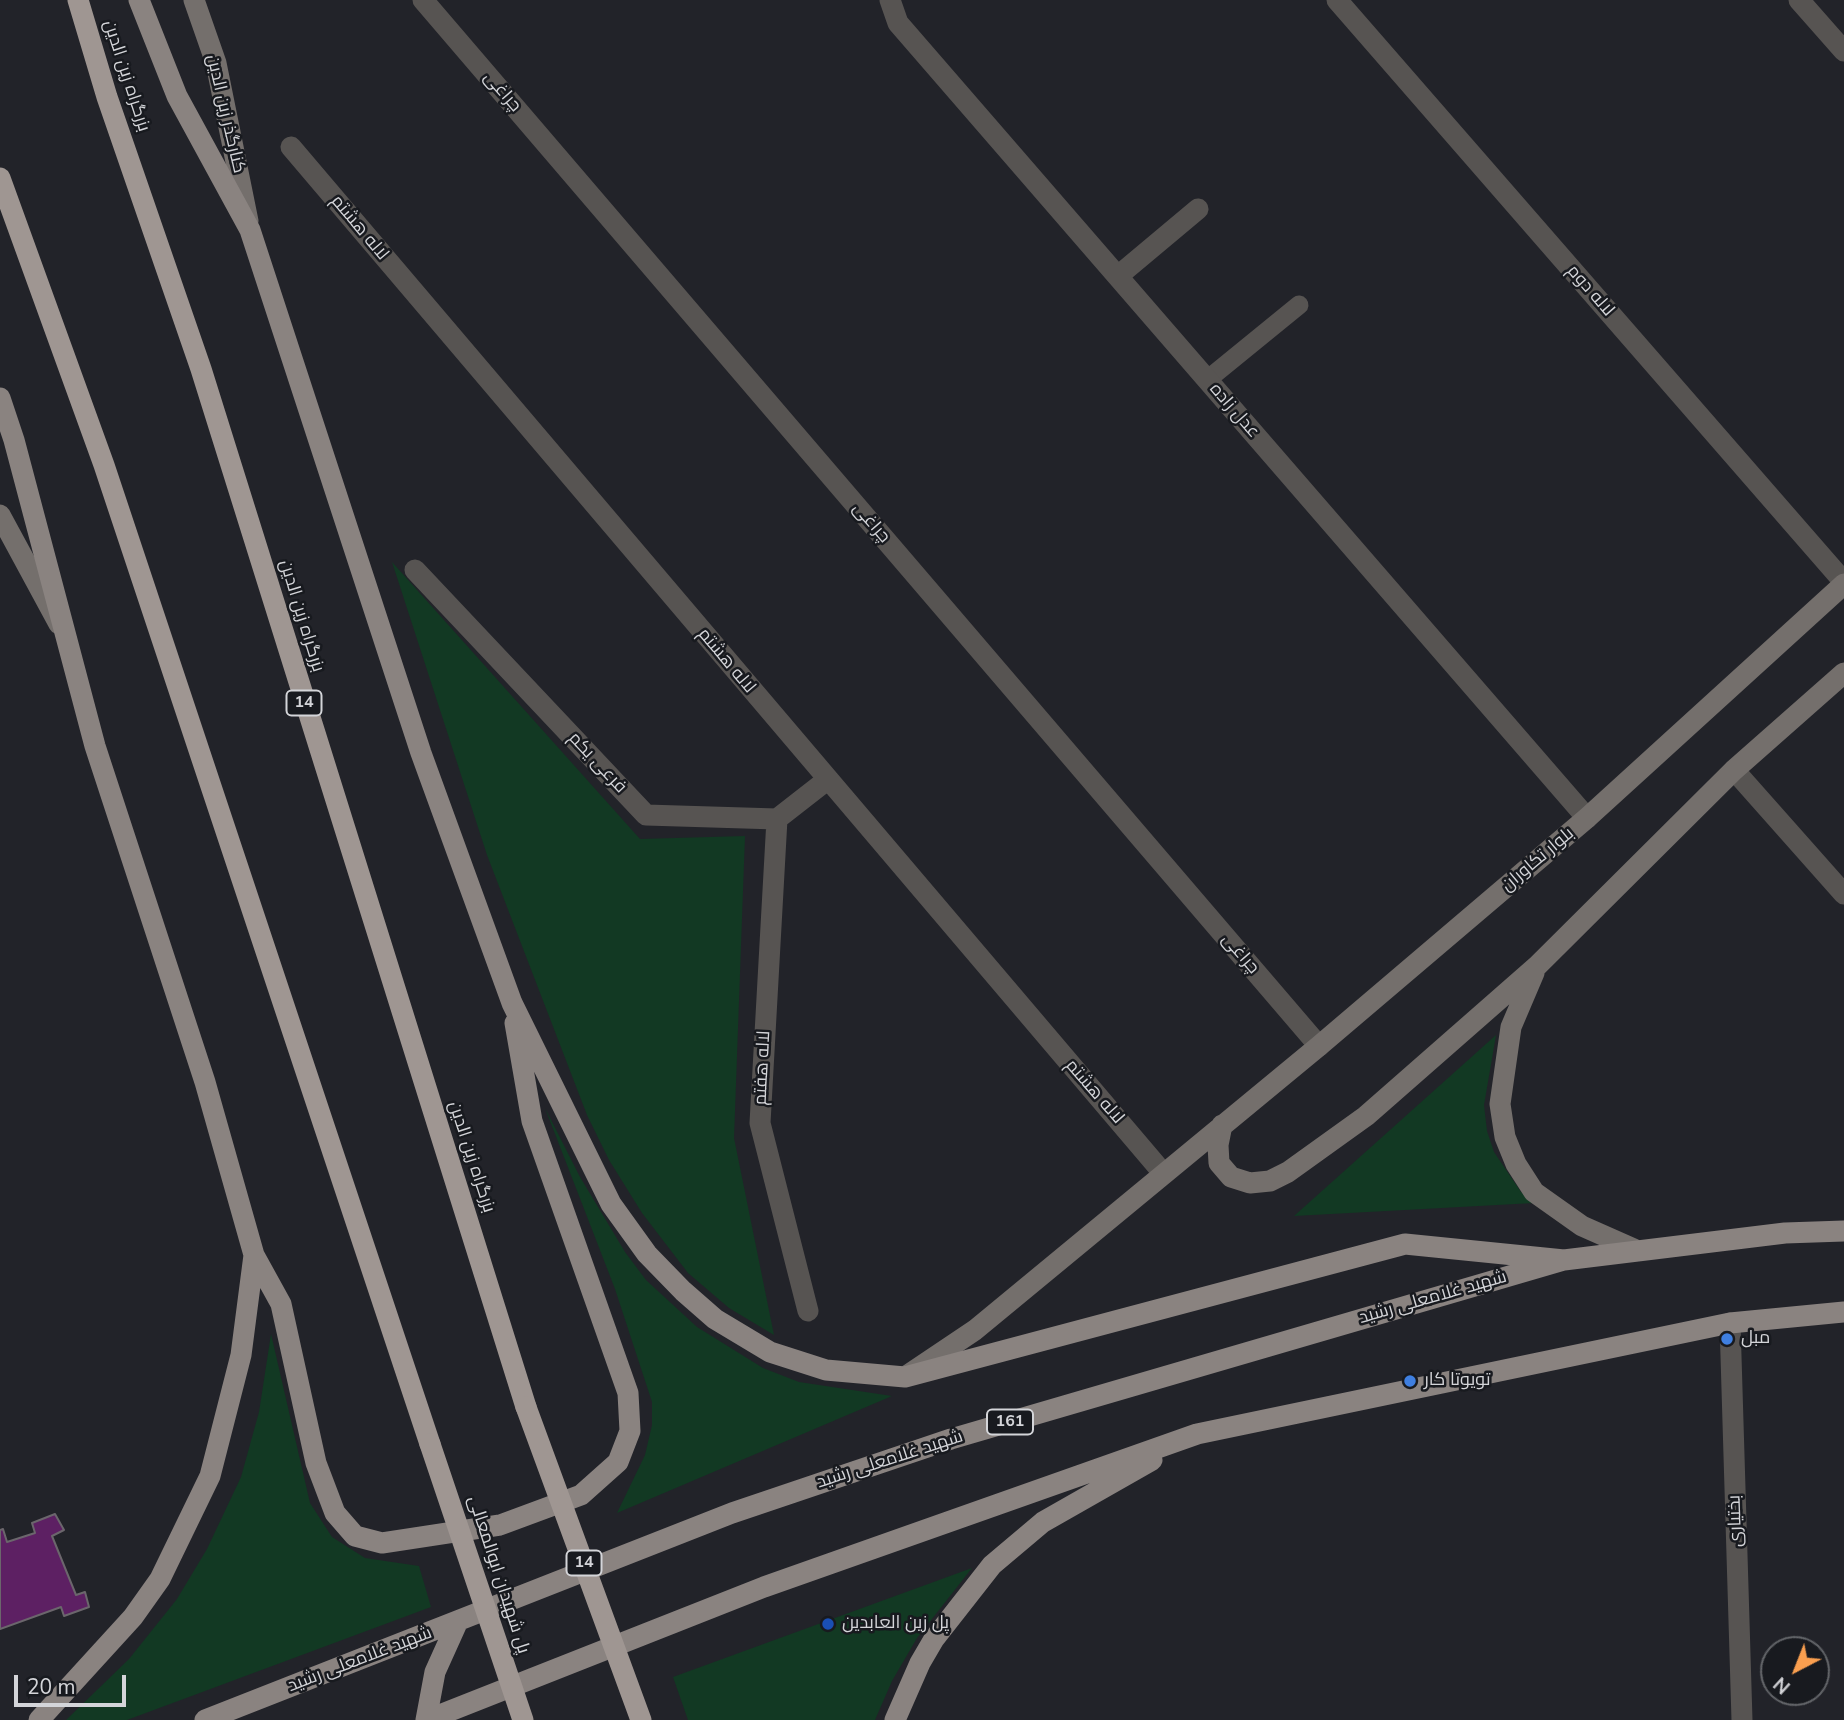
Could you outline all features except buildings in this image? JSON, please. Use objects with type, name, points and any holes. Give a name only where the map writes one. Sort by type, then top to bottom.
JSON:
[{"type":"highway","name":"بزرگراه زین الدین","points":[[78,0],[107,97],[201,369],[526,1407],[641,1720]]},
{"type":"highway","name":"پل شهیدان ابوالمعالی","points":[[0,178],[104,465],[523,1720]]},
{"type":"main road","points":[[139,0],[177,96],[250,230],[421,753],[512,1003],[611,1204],[647,1254],[683,1291],[715,1319],[770,1352],[826,1370],[905,1377],[1405,1244],[1564,1260]]},
{"type":"main road","name":"کنارگذر زین الدین","points":[[194,0],[216,63],[250,230]]},
{"type":"main road","points":[[0,398],[95,746],[205,1082],[254,1255],[281,1304],[316,1463],[335,1513],[355,1536],[382,1543],[500,1525],[581,1495],[618,1462],[631,1431],[628,1394],[532,1121],[512,1003]]},
{"type":"main road","points":[[0,515],[68,641]]},
{"type":"main road","name":"بلوار تکاوران","points":[[905,1377],[975,1330],[1319,1046],[1587,818],[1844,583]]},
{"type":"main road","points":[[1222,1125],[1218,1144],[1219,1163],[1231,1177],[1250,1183],[1270,1181],[1366,1116],[1538,966],[1734,770],[1844,673]]},
{"type":"main road","points":[[1538,966],[1511,1027],[1500,1104],[1505,1137],[1516,1164],[1534,1192],[1582,1226],[1634,1250]]},
{"type":"main road","name":"شهید غلامعلی رشید","points":[[205,1720],[732,1513],[951,1439],[1564,1260],[1785,1233],[1844,1231]]},
{"type":"main road","points":[[39,1720],[133,1617],[160,1579],[210,1476],[242,1355],[254,1255]]},
{"type":"main road","points":[[427,1720],[764,1587],[1197,1434],[1730,1323],[1789,1315],[1844,1312]]},
{"type":"main road","points":[[895,1720],[920,1663],[934,1639],[992,1565],[1043,1522],[1197,1434]]},
{"type":"main road","points":[[427,1720],[435,1672],[458,1621]]},
{"type":"street","name":"چراغی","points":[[423,0],[1319,1046]]},
{"type":"street","name":"عدل زاده","points":[[890,0],[898,23],[1587,818]]},
{"type":"street","name":"لاله دوم","points":[[1337,0],[1844,583]]},
{"type":"street","points":[[1799,0],[1844,51]]},
{"type":"street","name":"لاله هشتم","points":[[291,147],[1163,1173]]},
{"type":"street","points":[[1118,276],[1198,209]]},
{"type":"street","name":"فرعی یکم","points":[[415,569],[646,815],[776,819]]},
{"type":"street","points":[[1734,770],[1844,894]]},
{"type":"street","points":[[776,819],[827,780]]},
{"type":"street","name":"لاله هفتم","points":[[776,819],[760,1123],[808,1311]]},
{"type":"street","name":"بختیاری","points":[[1730,1323],[1742,1720]]},
{"type":"lane","points":[[1207,380],[1299,305]]},
{"type":"green space","points":[[392,562],[640,839],[745,836],[734,1138],[774,1335],[729,1308],[688,1273],[642,1213],[609,1160],[587,1115],[487,855]]},
{"type":"green space","points":[[1496,1035],[1484,1105],[1487,1131],[1494,1152],[1521,1192],[1534,1203],[1294,1216]]},
{"type":"green space","points":[[545,1108],[580,1177],[625,1252],[646,1280],[697,1327],[763,1368],[799,1382],[892,1396],[617,1513],[645,1455],[652,1425],[652,1402],[615,1289]]},
{"type":"green space","points":[[271,1334],[310,1503],[332,1537],[365,1558],[419,1566],[431,1607],[127,1720],[66,1720],[129,1659],[177,1599],[207,1549],[241,1477],[259,1412]]},
{"type":"green space","points":[[972,1568],[917,1638],[892,1681],[875,1720],[688,1720],[673,1677]]},
{"type":"place","name":"مبل","points":[[1727,1339]]},
{"type":"place","name":"تویوتا کار","points":[[1410,1381]]},
{"type":"place","name":"پل زین العابدین","points":[[828,1624]]}]
